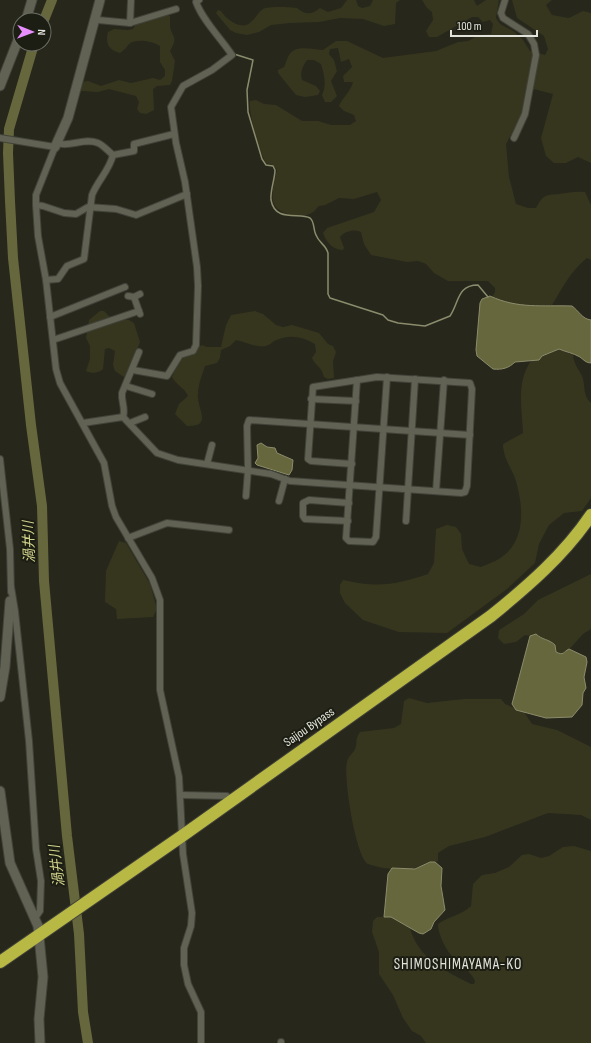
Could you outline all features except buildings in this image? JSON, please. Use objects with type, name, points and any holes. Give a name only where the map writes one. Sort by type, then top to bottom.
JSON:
[{"type":"highway","name":"Saijou Bypass","points":[[0,962],[182,836],[448,647],[515,597],[550,564],[591,514]]},
{"type":"highway","name":"Saijou Bypass","points":[[0,968],[26,945]]},
{"type":"street","points":[[28,12],[32,0]]},
{"type":"street","points":[[100,0],[68,118],[36,195],[38,236],[46,280],[52,340],[58,376],[104,463],[113,511],[152,578],[160,600],[160,690],[178,772],[181,795],[182,836],[192,913],[191,926],[184,948],[184,965],[188,984],[201,1012],[201,1043]]},
{"type":"street","points":[[91,33],[98,20],[103,0]]},
{"type":"street","points":[[130,23],[131,0]]},
{"type":"street","points":[[133,370],[167,376],[177,358],[180,355],[193,350],[196,345],[198,286],[187,194],[174,134],[171,107],[180,90],[187,83],[212,70],[232,55],[215,30],[201,15],[196,2],[199,0]]},
{"type":"street","points":[[505,0],[501,13],[503,18],[528,34],[534,44],[536,54],[525,114],[514,138]]},
{"type":"street","points":[[98,20],[130,23],[176,9]]},
{"type":"street","points":[[0,86],[3,71],[12,52]]},
{"type":"street","points":[[0,138],[56,145],[86,140],[99,144],[113,155],[134,151],[134,144],[174,134]]},
{"type":"street","points":[[46,280],[58,279],[68,266],[84,259],[90,208],[96,186],[108,169],[113,155]]},
{"type":"street","points":[[36,206],[43,206],[64,213],[76,214],[86,208],[90,208],[111,209],[136,215],[187,194]]},
{"type":"street","points":[[50,317],[125,287]]},
{"type":"street","points":[[52,340],[140,313],[134,296]]},
{"type":"street","points":[[123,416],[125,409],[121,398],[139,352]]},
{"type":"street","points":[[123,416],[157,453],[178,460],[270,474],[290,481],[462,493],[465,492],[470,435],[472,385],[468,382],[387,377],[315,386],[312,390],[311,398],[307,457],[309,460],[352,464]]},
{"type":"street","points":[[357,380],[348,540],[374,541],[376,537],[380,487],[387,377]]},
{"type":"street","points":[[406,521],[415,379]]},
{"type":"street","points":[[436,491],[444,380]]},
{"type":"street","points":[[126,386],[152,394]]},
{"type":"street","points":[[311,398],[356,401]]},
{"type":"street","points":[[83,423],[123,416]]},
{"type":"street","points":[[130,423],[145,417]]},
{"type":"street","points":[[246,496],[248,470],[247,426],[249,420],[470,435]]},
{"type":"street","points":[[207,464],[212,445]]},
{"type":"street","points":[[0,459],[2,498],[10,550],[11,588],[3,651],[0,697]]},
{"type":"street","points":[[279,501],[285,479]]},
{"type":"street","points":[[348,521],[305,519],[303,516],[304,503],[306,500],[349,503]]},
{"type":"street","points":[[128,538],[167,523],[229,530]]},
{"type":"street","points":[[11,588],[15,611],[29,741],[36,849],[41,881],[40,911],[35,918]]},
{"type":"street","points":[[0,791],[10,863],[35,918],[44,932],[43,977],[39,1019],[40,1043]]},
{"type":"street","points":[[181,795],[227,796],[230,801]]},
{"type":"shaded area","points":[[347,0],[356,0],[358,6],[362,8],[370,6],[373,0],[400,0],[396,3],[395,24],[384,26],[363,19],[340,18],[319,22],[271,25],[259,32],[247,35],[230,30],[216,13],[218,10],[221,11],[235,24],[244,25],[252,21],[263,9],[269,7],[297,8],[306,13],[314,12],[320,8],[328,12],[341,8]]},
{"type":"shaded area","points":[[422,0],[474,0],[477,6],[486,0],[499,0],[496,18],[500,24],[513,31],[523,40],[530,51],[545,55],[548,49],[544,36],[517,18],[512,0],[552,0],[546,5],[552,15],[569,18],[583,11],[591,13],[591,163],[578,157],[566,163],[554,163],[546,156],[541,138],[553,94],[526,87],[522,114],[506,144],[509,177],[516,204],[528,208],[536,208],[541,200],[547,195],[585,192],[591,205],[591,260],[587,258],[581,263],[567,280],[552,305],[521,306],[507,304],[492,297],[495,292],[495,288],[488,281],[448,281],[434,273],[426,264],[418,261],[407,262],[371,255],[364,244],[361,232],[358,231],[347,232],[340,237],[344,248],[343,250],[336,249],[330,245],[323,233],[327,228],[374,212],[381,200],[377,192],[354,199],[339,198],[325,205],[319,206],[313,212],[303,216],[284,213],[275,206],[273,201],[273,189],[277,170],[273,165],[266,163],[264,158],[253,123],[250,101],[256,100],[264,104],[276,105],[302,121],[318,121],[331,125],[350,125],[356,121],[354,115],[344,111],[339,106],[353,82],[344,82],[343,76],[352,67],[349,59],[341,62],[338,48],[330,49],[329,54],[334,60],[337,71],[331,81],[337,96],[331,102],[325,102],[322,95],[325,83],[321,64],[314,60],[307,60],[301,72],[302,80],[316,86],[320,91],[318,95],[305,97],[296,95],[278,73],[278,70],[284,67],[288,56],[292,52],[305,48],[323,50],[336,41],[347,41],[383,58],[436,51],[458,42],[468,41],[479,35],[491,34],[493,24],[490,20],[483,22],[478,17],[472,17],[437,37],[429,37],[426,31],[433,20],[432,12],[427,8]]},
{"type":"shaded area","points":[[166,14],[170,16],[170,26],[174,37],[174,42],[170,51],[175,61],[170,85],[157,86],[153,89],[154,110],[146,114],[140,113],[137,109],[139,102],[136,96],[109,89],[98,92],[81,91],[83,82],[88,81],[101,86],[119,80],[131,83],[153,78],[160,80],[165,76],[165,70],[160,62],[160,46],[157,44],[136,41],[129,44],[120,53],[113,50],[109,46],[107,40],[108,32],[114,29],[133,29],[136,24]]},
{"type":"shaded area","points":[[490,296],[520,305],[572,306],[583,316],[591,320],[591,363],[559,349],[542,356],[539,360],[515,362],[505,368],[493,369],[477,356],[476,350],[480,303],[482,299]]},
{"type":"shaded area","points":[[100,311],[104,311],[110,317],[129,320],[134,323],[140,342],[127,375],[124,377],[115,371],[113,365],[115,351],[109,348],[105,349],[103,369],[95,373],[86,371],[90,359],[90,346],[86,338],[89,320]]},
{"type":"shaded area","points":[[255,311],[263,314],[276,325],[283,327],[292,325],[319,333],[328,344],[333,346],[336,352],[333,361],[334,378],[328,379],[324,377],[320,368],[312,358],[316,352],[315,344],[305,339],[285,337],[274,341],[267,346],[255,346],[236,340],[230,346],[221,350],[220,358],[217,363],[205,366],[198,391],[202,420],[200,423],[195,425],[187,426],[175,414],[179,404],[188,396],[172,377],[180,357],[202,345],[207,347],[221,347],[226,325],[231,315]]},
{"type":"shaded area","points":[[559,349],[573,355],[575,363],[582,376],[586,397],[591,403],[591,498],[582,511],[564,513],[549,525],[539,544],[535,563],[507,589],[447,633],[399,632],[363,620],[345,603],[340,593],[340,585],[343,580],[377,585],[406,581],[428,574],[434,563],[436,529],[447,525],[456,527],[461,534],[462,549],[469,564],[481,567],[503,556],[511,549],[519,530],[521,509],[518,488],[505,457],[503,444],[523,433],[521,396],[523,378],[526,369],[531,361]]},
{"type":"shaded area","points":[[261,443],[267,447],[275,448],[277,453],[293,460],[292,470],[289,475],[257,465],[255,463],[258,458],[257,445]]},
{"type":"shaded area","points":[[119,541],[126,543],[150,584],[157,609],[153,617],[117,619],[116,609],[105,602],[106,571]]},
{"type":"shaded area","points":[[591,574],[591,629],[583,634],[565,654],[561,655],[556,652],[555,645],[536,634],[530,636],[525,635],[516,642],[504,644],[498,638],[499,630],[524,614],[538,600]]},
{"type":"shaded area","points":[[536,634],[555,645],[556,652],[562,654],[569,649],[586,657],[587,662],[584,677],[586,688],[583,693],[582,705],[572,717],[546,718],[516,710],[512,704],[530,636]]},
{"type":"shaded area","points":[[409,698],[427,703],[464,699],[501,699],[505,704],[524,712],[532,724],[557,730],[591,747],[591,820],[581,815],[548,813],[485,837],[449,846],[438,853],[438,861],[427,863],[415,868],[405,870],[392,869],[368,864],[363,859],[355,833],[347,783],[347,762],[348,758],[355,749],[357,737],[360,732],[394,728],[401,724],[404,701]]},
{"type":"shaded area","points":[[574,846],[591,851],[591,1043],[426,1043],[421,1036],[412,1031],[403,1018],[393,995],[379,974],[379,952],[372,932],[373,921],[377,917],[391,917],[410,928],[419,948],[434,962],[452,974],[471,984],[474,984],[475,981],[471,975],[446,948],[441,938],[438,924],[471,906],[473,884],[482,875],[495,873],[509,867],[522,855],[529,854],[541,858],[549,856],[563,847]]},
{"type":"shaded area","points":[[430,862],[435,862],[442,868],[441,886],[445,910],[434,922],[431,929],[423,934],[391,917],[384,917],[388,874],[392,868],[415,869]]},
{"type":"waterway","name":"渦井川","points":[[47,12],[52,0]]},
{"type":"waterway","name":"渦井川","points":[[32,52],[9,129],[8,153],[13,258],[31,425],[42,506],[44,581],[67,836],[79,934],[83,1012],[88,1043]]},
{"type":"waterway","points":[[234,54],[253,60],[247,90],[248,112],[262,159],[266,165],[273,166],[275,170],[271,196],[273,207],[277,212],[282,214],[306,216],[312,220],[317,238],[326,248],[328,253],[328,294],[330,298],[383,315],[388,320],[398,323],[425,326],[450,316],[462,291],[466,288],[478,285],[488,297]]},
{"type":"district","name":"SHIMOSHIMAYAMA-KO","points":[[458,964]]}]
